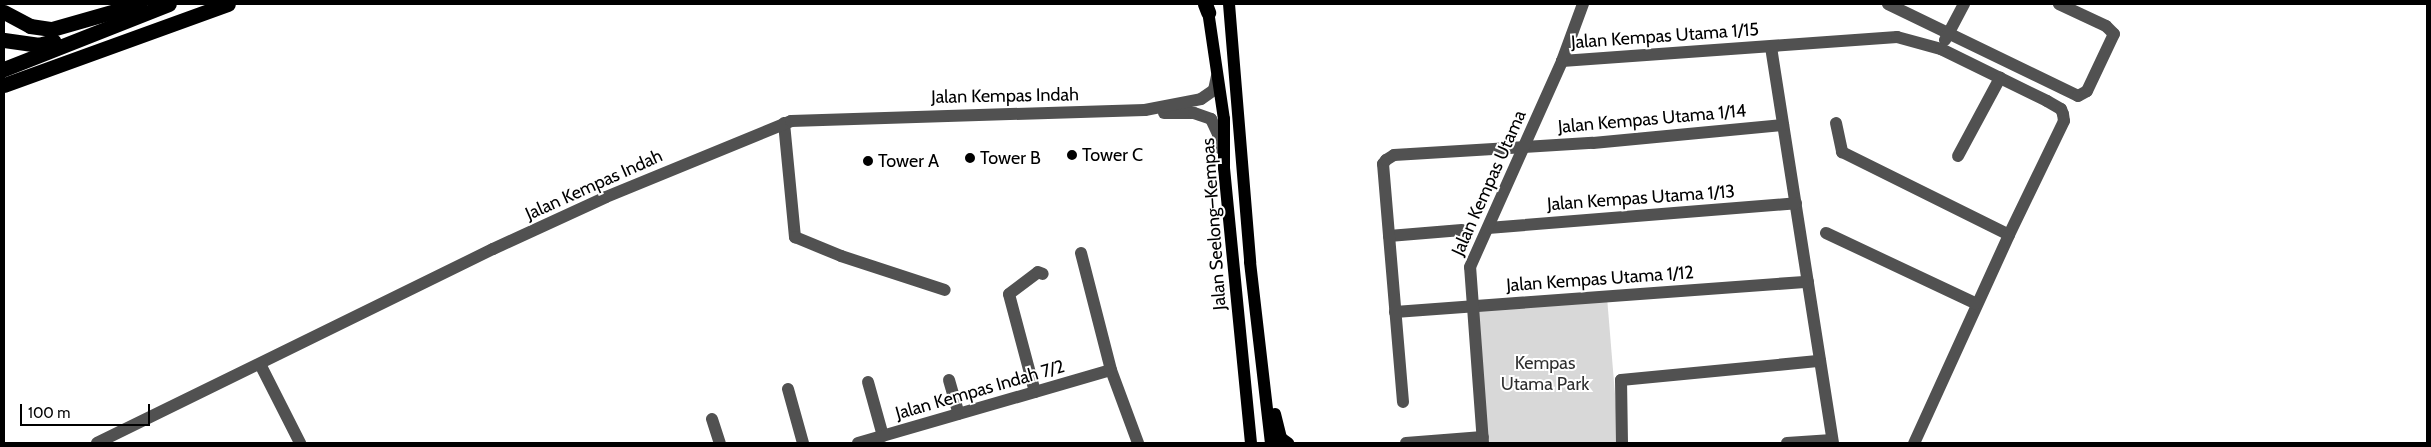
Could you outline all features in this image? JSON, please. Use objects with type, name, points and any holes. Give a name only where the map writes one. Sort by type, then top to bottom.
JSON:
[{"type":"highway","points":[[4,12],[30,26],[52,29],[168,4]]},
{"type":"highway","points":[[4,85],[228,4]]},
{"type":"highway","points":[[4,40],[38,45],[139,9]]},
{"type":"highway","points":[[4,69],[139,9]]},
{"type":"main road","name":"Jalan Seelong–Kempas","points":[[1229,4],[1250,262],[1271,443]]},
{"type":"main road","name":"Jalan Seelong–Kempas","points":[[1207,7],[1218,68],[1224,119],[1224,168],[1242,370],[1251,443]]},
{"type":"main road","points":[[1250,262],[1266,320],[1276,424],[1281,438],[1288,443]]},
{"type":"main road","points":[[1242,370],[1245,443]]},
{"type":"street","name":"Jalan Kempas Utama","points":[[1483,440],[1470,267],[1562,61],[1583,4]]},
{"type":"street","points":[[1888,4],[2078,96],[2087,91],[2114,34],[2113,30],[2059,4]]},
{"type":"street","points":[[1941,49],[1964,4]]},
{"type":"street","name":"Jalan Kempas Utama 1/15","points":[[1562,61],[1897,36],[1941,49],[2061,108],[2064,121],[2009,235]]},
{"type":"street","points":[[1771,46],[1833,442],[1786,443]]},
{"type":"street","points":[[1145,110],[1184,104],[1207,96],[1216,86],[1218,68]]},
{"type":"street","points":[[1958,156],[2000,78]]},
{"type":"street","points":[[1145,110],[1166,114],[1194,113],[1211,119],[1218,134],[1224,168]]},
{"type":"street","name":"Jalan Kempas Indah","points":[[97,443],[571,213],[784,123],[898,116],[1145,110]]},
{"type":"street","points":[[784,123],[794,236],[841,256],[945,290]]},
{"type":"street","points":[[1836,123],[1842,152],[2009,235],[1975,304],[1914,443]]},
{"type":"street","name":"Jalan Kempas Utama 1/14","points":[[1389,236],[1383,164],[1394,155],[1524,147],[1783,125]]},
{"type":"street","name":"Jalan Kempas Utama 1/13","points":[[1488,228],[1796,203]]},
{"type":"street","points":[[1403,402],[1389,236],[1462,230]]},
{"type":"street","points":[[1826,233],[1975,304]]},
{"type":"street","points":[[1081,253],[1111,370],[1136,443]]},
{"type":"street","points":[[1034,392],[1009,294],[1038,272],[1044,274]]},
{"type":"street","name":"Jalan Kempas Utama 1/12","points":[[1395,312],[1808,282]]},
{"type":"street","points":[[1622,443],[1620,380],[1820,361]]},
{"type":"street","points":[[260,364],[300,443]]},
{"type":"street","name":"Jalan Kempas Indah 7/2","points":[[858,443],[1111,370]]},
{"type":"street","points":[[949,380],[959,414]]},
{"type":"street","points":[[868,382],[884,436]]},
{"type":"street","points":[[788,390],[802,443]]},
{"type":"street","points":[[712,419],[720,443]]},
{"type":"street","points":[[1406,443],[1483,440]]},
{"type":"green space","name":"Kempas Utama Park","points":[[1607,297],[1619,443],[1483,443],[1473,305]]},
{"type":"place","name":"Tower C","points":[[1072,155]]},
{"type":"place","name":"Tower B","points":[[970,158]]},
{"type":"place","name":"Tower A","points":[[868,161]]}]
